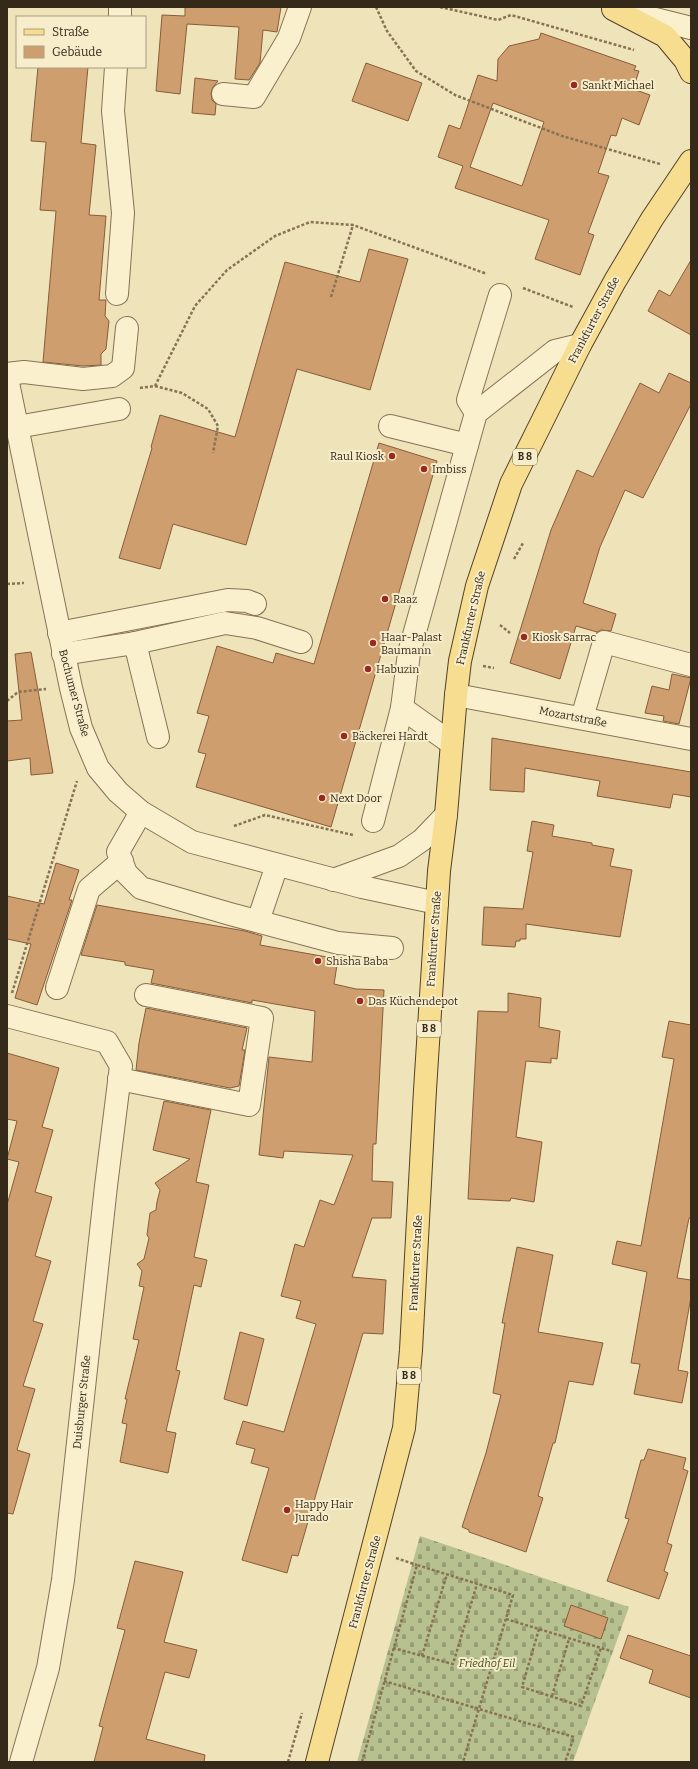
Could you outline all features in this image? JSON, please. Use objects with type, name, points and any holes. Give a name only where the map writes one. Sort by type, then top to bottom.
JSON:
[{"type":"main road","points":[[610,8],[665,36],[685,60],[691,72]]},
{"type":"main road","name":"Frankfurter Straße","points":[[318,1762],[404,1428],[411,1350],[437,903],[446,815],[451,743],[460,661],[476,586],[511,484],[580,345],[595,316],[652,219],[687,166]]},
{"type":"street","points":[[223,94],[254,97],[289,38],[300,7]]},
{"type":"street","points":[[610,8],[691,28]]},
{"type":"street","points":[[116,68],[113,111],[124,213],[117,294]]},
{"type":"street","points":[[476,413],[468,400],[509,291]]},
{"type":"street","points":[[7,374],[24,372],[83,379],[112,376],[123,368],[127,328]]},
{"type":"street","points":[[367,829],[402,708],[409,653],[476,413],[555,351],[580,345]]},
{"type":"street","name":"Bochumer Straße","points":[[7,378],[63,654],[81,728],[98,768],[118,792],[141,812],[192,842],[333,880],[437,903]]},
{"type":"street","points":[[17,427],[119,409]]},
{"type":"street","points":[[390,426],[467,445]]},
{"type":"street","points":[[59,633],[228,600],[247,601],[255,604]]},
{"type":"street","points":[[63,654],[135,643],[225,623],[257,628],[301,642]]},
{"type":"street","points":[[582,718],[604,642],[691,665]]},
{"type":"street","points":[[135,643],[158,737]]},
{"type":"street","name":"Mozartstraße","points":[[456,695],[691,739]]},
{"type":"street","points":[[402,708],[451,743]]},
{"type":"street","points":[[141,812],[118,852],[126,873],[141,888],[338,942],[392,948]]},
{"type":"street","points":[[333,880],[399,856],[422,840],[446,815]]},
{"type":"street","points":[[57,988],[89,889],[122,861]]},
{"type":"street","points":[[258,921],[277,865]]},
{"type":"street","points":[[119,1079],[249,1105],[249,1062],[262,1018],[146,995]]},
{"type":"street","name":"Duisburger Straße","points":[[9,1005],[107,1042],[120,1066],[63,1580],[48,1668],[21,1762]]},
{"type":"path","points":[[376,7],[387,31],[416,71],[454,95],[562,136],[687,166]]},
{"type":"path","points":[[440,7],[498,20],[511,15],[639,51]]},
{"type":"path","points":[[155,386],[195,306],[227,270],[275,236],[310,222],[353,225],[490,275]]},
{"type":"path","points":[[332,297],[353,225]]},
{"type":"path","points":[[509,291],[595,316]]},
{"type":"path","points":[[136,388],[155,386],[182,393],[208,409],[218,426],[213,453]]},
{"type":"path","points":[[514,559],[523,543]]},
{"type":"path","points":[[500,625],[510,633]]},
{"type":"path","points":[[7,701],[18,692],[42,690]]},
{"type":"path","points":[[9,1005],[79,776],[98,768]]},
{"type":"path","points":[[228,828],[265,815],[367,829]]},
{"type":"path","points":[[362,1762],[417,1564],[513,1595],[463,1762]]},
{"type":"path","points":[[422,1656],[447,1574]]},
{"type":"path","points":[[393,1648],[453,1664],[476,1584]]},
{"type":"path","points":[[506,1619],[611,1651]]},
{"type":"path","points":[[539,1629],[522,1687],[582,1706],[600,1648]]},
{"type":"path","points":[[552,1696],[569,1639]]},
{"type":"path","points":[[384,1681],[574,1737],[565,1762]]},
{"type":"green space","name":"Friedhof Eil","points":[[420,1536],[629,1607],[573,1762],[357,1762]]},
{"type":"building","points":[[185,7],[281,7],[277,32],[263,30],[260,63],[249,80],[235,79],[239,27],[187,24],[180,94],[156,91],[162,15],[185,16]]},
{"type":"building","points":[[541,33],[636,66],[634,70],[639,71],[633,89],[650,95],[639,125],[622,118],[616,136],[611,135],[598,173],[609,176],[588,233],[594,235],[580,275],[535,259],[549,220],[455,188],[463,166],[438,157],[449,125],[460,129],[478,75],[497,81],[498,59],[509,46],[539,39]],"holes":[[[493,103],[544,122],[522,186],[470,167]]]},
{"type":"building","points":[[366,63],[422,83],[408,121],[352,101]]},
{"type":"building","points":[[38,68],[88,68],[81,143],[96,145],[89,215],[106,216],[99,300],[106,300],[105,316],[109,321],[106,349],[101,354],[101,365],[83,366],[43,362],[56,211],[40,210],[46,142],[31,141]]},
{"type":"building","points":[[195,78],[218,81],[213,87],[211,93],[212,100],[216,104],[215,115],[192,113]]},
{"type":"building","points":[[369,249],[408,259],[370,390],[297,369],[246,545],[173,524],[160,569],[119,558],[152,448],[151,447],[160,415],[235,437],[285,262],[360,282]]},
{"type":"building","points":[[691,260],[691,335],[648,311],[659,290],[670,296]]},
{"type":"building","points":[[669,373],[691,383],[691,404],[643,498],[625,490],[600,547],[583,603],[616,614],[611,631],[601,630],[597,632],[576,626],[560,679],[510,663],[551,530],[577,470],[593,477],[640,383],[659,393]]},
{"type":"building","points":[[379,443],[437,461],[331,827],[196,787],[206,754],[198,752],[209,716],[197,713],[217,646],[273,663],[276,653],[314,664]]},
{"type":"building","points":[[31,652],[53,773],[31,775],[30,758],[7,761],[7,721],[22,720],[15,654]]},
{"type":"building","points":[[672,674],[691,678],[679,724],[663,721],[664,716],[645,713],[652,686],[669,690]]},
{"type":"building","points":[[492,738],[691,772],[691,797],[673,794],[670,808],[597,796],[600,781],[525,768],[524,792],[490,790]]},
{"type":"building","points":[[532,821],[554,825],[552,836],[592,843],[592,845],[614,849],[610,866],[632,870],[620,937],[526,924],[526,939],[516,941],[515,947],[482,945],[484,907],[523,909],[533,852],[527,851]]},
{"type":"building","points":[[56,863],[79,870],[69,900],[72,900],[37,1005],[15,998],[31,944],[7,939],[7,896],[44,904]]},
{"type":"building","points":[[97,905],[245,931],[262,936],[260,945],[338,959],[334,984],[356,989],[384,990],[376,1144],[373,1144],[372,1181],[393,1182],[391,1218],[372,1218],[352,1277],[386,1280],[383,1334],[363,1333],[298,1556],[292,1555],[287,1573],[242,1560],[269,1468],[251,1463],[255,1449],[236,1444],[243,1421],[284,1432],[316,1324],[296,1318],[301,1301],[281,1296],[295,1244],[304,1247],[320,1200],[334,1205],[353,1155],[284,1151],[283,1158],[259,1155],[269,1057],[312,1062],[315,1011],[252,1000],[252,1003],[151,983],[154,970],[125,965],[125,962],[81,955]]},
{"type":"building","points":[[508,993],[541,998],[539,1027],[560,1031],[557,1059],[551,1058],[551,1063],[526,1061],[516,1137],[542,1142],[534,1202],[511,1198],[510,1201],[468,1199],[478,1011],[508,1012]]},
{"type":"building","points":[[146,1008],[247,1028],[242,1050],[245,1050],[239,1086],[230,1088],[136,1070],[139,1043]]},
{"type":"building","points":[[669,1021],[691,1025],[691,1218],[689,1218],[677,1278],[691,1280],[691,1297],[678,1370],[688,1372],[682,1403],[634,1394],[640,1364],[631,1363],[647,1272],[612,1264],[617,1241],[641,1246],[674,1059],[662,1057]]},
{"type":"building","points":[[7,1053],[59,1068],[42,1127],[53,1130],[35,1192],[52,1197],[35,1256],[51,1261],[33,1321],[43,1324],[23,1386],[35,1389],[17,1450],[30,1454],[13,1514],[7,1513],[7,1205],[19,1162],[7,1159],[17,1121],[7,1119]]},
{"type":"building","points":[[164,1101],[211,1110],[196,1182],[209,1185],[194,1257],[207,1260],[201,1287],[194,1285],[176,1370],[180,1371],[166,1431],[176,1433],[168,1473],[120,1462],[127,1424],[122,1423],[127,1399],[125,1399],[139,1340],[133,1339],[144,1287],[139,1286],[142,1271],[137,1264],[144,1259],[149,1238],[147,1235],[150,1213],[156,1210],[160,1190],[155,1183],[190,1159],[153,1150]]},
{"type":"building","points":[[517,1247],[553,1255],[538,1332],[603,1343],[593,1385],[569,1381],[555,1443],[553,1443],[538,1496],[543,1498],[526,1552],[469,1532],[469,1530],[462,1527],[486,1453],[501,1395],[493,1393],[505,1323],[502,1323]]},
{"type":"building","points":[[240,1332],[264,1339],[247,1406],[224,1399]]},
{"type":"building","points":[[648,1449],[686,1458],[683,1469],[688,1471],[667,1543],[672,1545],[664,1571],[668,1573],[659,1599],[607,1581],[629,1519],[625,1518],[641,1460],[644,1460]]},
{"type":"building","points":[[135,1561],[183,1572],[164,1642],[197,1650],[189,1678],[165,1672],[146,1739],[205,1755],[204,1762],[94,1762],[103,1727],[99,1726],[125,1630],[117,1628]]},
{"type":"building","points":[[571,1605],[608,1618],[601,1639],[564,1626]]},
{"type":"building","points":[[628,1635],[691,1656],[691,1698],[649,1683],[653,1670],[620,1658]]},
{"type":"place","name":"Sankt Michael","points":[[574,85]]},
{"type":"place","name":"Raul Kiosk","points":[[392,456]]},
{"type":"place","name":"Imbiss","points":[[424,469]]},
{"type":"place","name":"Raaz","points":[[385,599]]},
{"type":"place","name":"Kiosk Sarrac","points":[[524,637]]},
{"type":"place","name":"Haar-Palast Baumann","points":[[373,643]]},
{"type":"place","name":"Habuzin","points":[[368,669]]},
{"type":"place","name":"Bäckerei Hardt","points":[[344,736]]},
{"type":"place","name":"Next Door","points":[[322,798]]},
{"type":"place","name":"Shisha Baba","points":[[318,961]]},
{"type":"place","name":"Das Küchendepot","points":[[360,1001]]},
{"type":"place","name":"Happy Hair Jurado","points":[[287,1510]]}]
